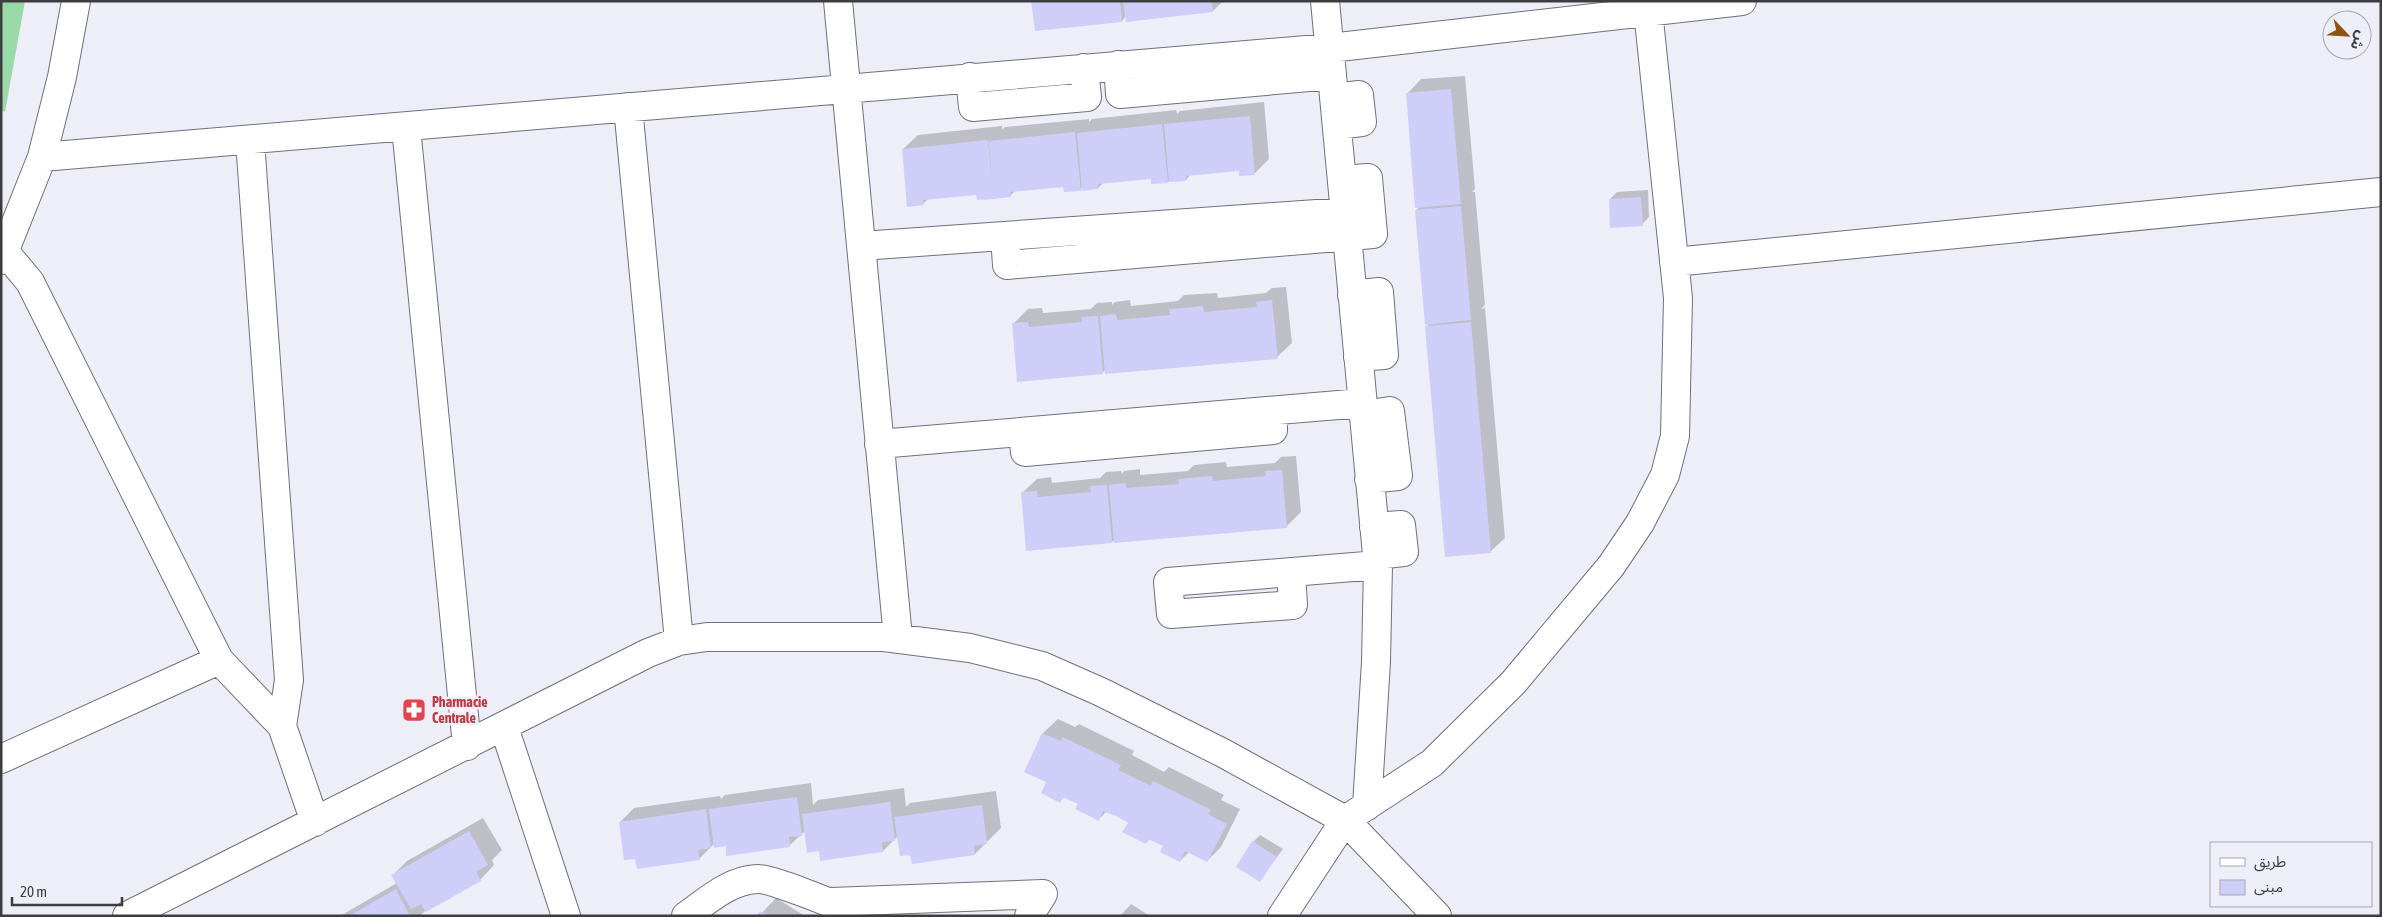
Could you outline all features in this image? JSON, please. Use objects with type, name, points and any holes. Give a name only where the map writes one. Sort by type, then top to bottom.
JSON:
[{"type":"street","points":[[76,1],[62,78],[42,157],[3,256],[30,282],[219,660],[282,726],[316,822]]},
{"type":"street","points":[[838,1],[898,638]]},
{"type":"street","points":[[1325,1],[1333,87]]},
{"type":"street","points":[[42,157],[970,78],[973,107],[1087,97],[1084,68],[1330,48],[1647,7],[1742,1]]},
{"type":"street","points":[[1282,916],[1356,813],[1432,763],[1514,683],[1611,566],[1640,523],[1666,475],[1675,436],[1678,298],[1647,7]]},
{"type":"street","points":[[861,246],[1005,236],[1007,265],[1346,224],[1372,234],[1368,178],[1342,180],[1337,125],[1362,122],[1359,95],[1333,87],[1120,94],[1118,65]]},
{"type":"street","points":[[628,107],[678,641]]},
{"type":"street","points":[[406,127],[468,746]]},
{"type":"street","points":[[250,140],[290,680],[282,726]]},
{"type":"street","points":[[1674,262],[2381,192]]},
{"type":"street","points":[[1346,224],[1352,295],[1379,292],[1384,355],[1358,357],[1362,409]]},
{"type":"street","points":[[880,444],[1023,432],[1025,452],[1273,430],[1272,411],[1362,409],[1390,411],[1398,476],[1369,479],[1374,527],[1401,525],[1404,552],[1377,560],[1291,572]]},
{"type":"street","points":[[1356,813],[1376,662],[1377,560]]},
{"type":"street","points":[[126,916],[468,746],[648,653],[678,641],[707,637],[884,637],[970,648],[1042,666],[1102,692],[1214,748],[1356,813],[1437,916]]},
{"type":"street","points":[[1,759],[219,660]]},
{"type":"street","points":[[504,727],[566,916]]},
{"type":"street","points":[[686,916],[730,886],[758,878],[831,902],[856,916]]},
{"type":"street","points":[[831,902],[1043,894],[1028,916]]},
{"type":"green space","points":[[1,1],[25,1],[5,112],[1,110]]},
{"type":"building","points":[[1031,1],[1120,1],[1122,22],[1035,31]]},
{"type":"building","points":[[1123,1],[1212,1],[1213,12],[1126,22]]},
{"type":"building","points":[[1451,89],[1461,204],[1415,208],[1406,93]]},
{"type":"building","points":[[1250,116],[1255,175],[1239,176],[1239,171],[1186,176],[1186,181],[1169,182],[1164,124]]},
{"type":"building","points":[[1162,124],[1168,183],[1151,184],[1151,179],[1098,184],[1098,189],[1082,191],[1077,133]]},
{"type":"building","points":[[1075,132],[1081,191],[1064,192],[1063,187],[1010,192],[1011,197],[977,200],[976,195],[923,200],[924,205],[907,207],[902,149],[988,140],[992,180],[989,141]]},
{"type":"building","points":[[1641,197],[1643,226],[1610,228],[1609,199]]},
{"type":"building","points":[[1461,206],[1471,320],[1425,325],[1415,210]]},
{"type":"building","points":[[1272,300],[1278,359],[1105,374],[1100,316],[1116,314],[1117,320],[1170,315],[1169,309],[1203,306],[1204,312],[1257,307],[1256,302]]},
{"type":"building","points":[[1098,316],[1103,374],[1017,382],[1012,323],[1028,322],[1029,327],[1082,322],[1081,317]]},
{"type":"building","points":[[1471,322],[1491,553],[1445,557],[1425,326]]},
{"type":"building","points":[[1282,470],[1287,528],[1114,543],[1109,485],[1126,483],[1126,488],[1179,484],[1178,479],[1212,476],[1213,481],[1266,476],[1265,471]]},
{"type":"building","points":[[1107,485],[1112,543],[1026,551],[1021,492],[1037,491],[1038,497],[1091,492],[1090,486]]},
{"type":"building","points":[[1042,733],[1061,741],[1063,737],[1121,765],[1118,770],[1151,786],[1153,781],[1211,810],[1208,814],[1227,824],[1207,862],[1185,851],[1180,862],[1160,852],[1163,846],[1148,839],[1146,844],[1122,832],[1128,823],[1116,816],[1103,811],[1099,821],[1075,809],[1078,804],[1063,797],[1060,803],[1041,793],[1046,782],[1024,772]]},
{"type":"building","points":[[797,797],[802,836],[789,837],[790,847],[726,856],[726,846],[714,848],[709,809]]},
{"type":"building","points":[[890,802],[895,841],[882,842],[883,852],[820,861],[819,851],[807,853],[802,814]]},
{"type":"building","points":[[982,805],[987,844],[974,846],[975,855],[912,864],[910,855],[900,856],[894,817]]},
{"type":"building","points":[[706,809],[711,848],[698,850],[700,860],[637,869],[635,859],[624,860],[619,822]]},
{"type":"building","points":[[469,831],[488,865],[476,872],[481,881],[426,912],[421,904],[411,909],[391,875]]},
{"type":"building","points":[[1252,841],[1277,857],[1260,882],[1236,867]]},
{"type":"building","points":[[396,889],[410,916],[349,916]]},
{"type":"building","points":[[760,911],[768,916],[757,916]]},
{"type":"place","name":"Pharmacie Centrale","points":[[414,710]]}]
